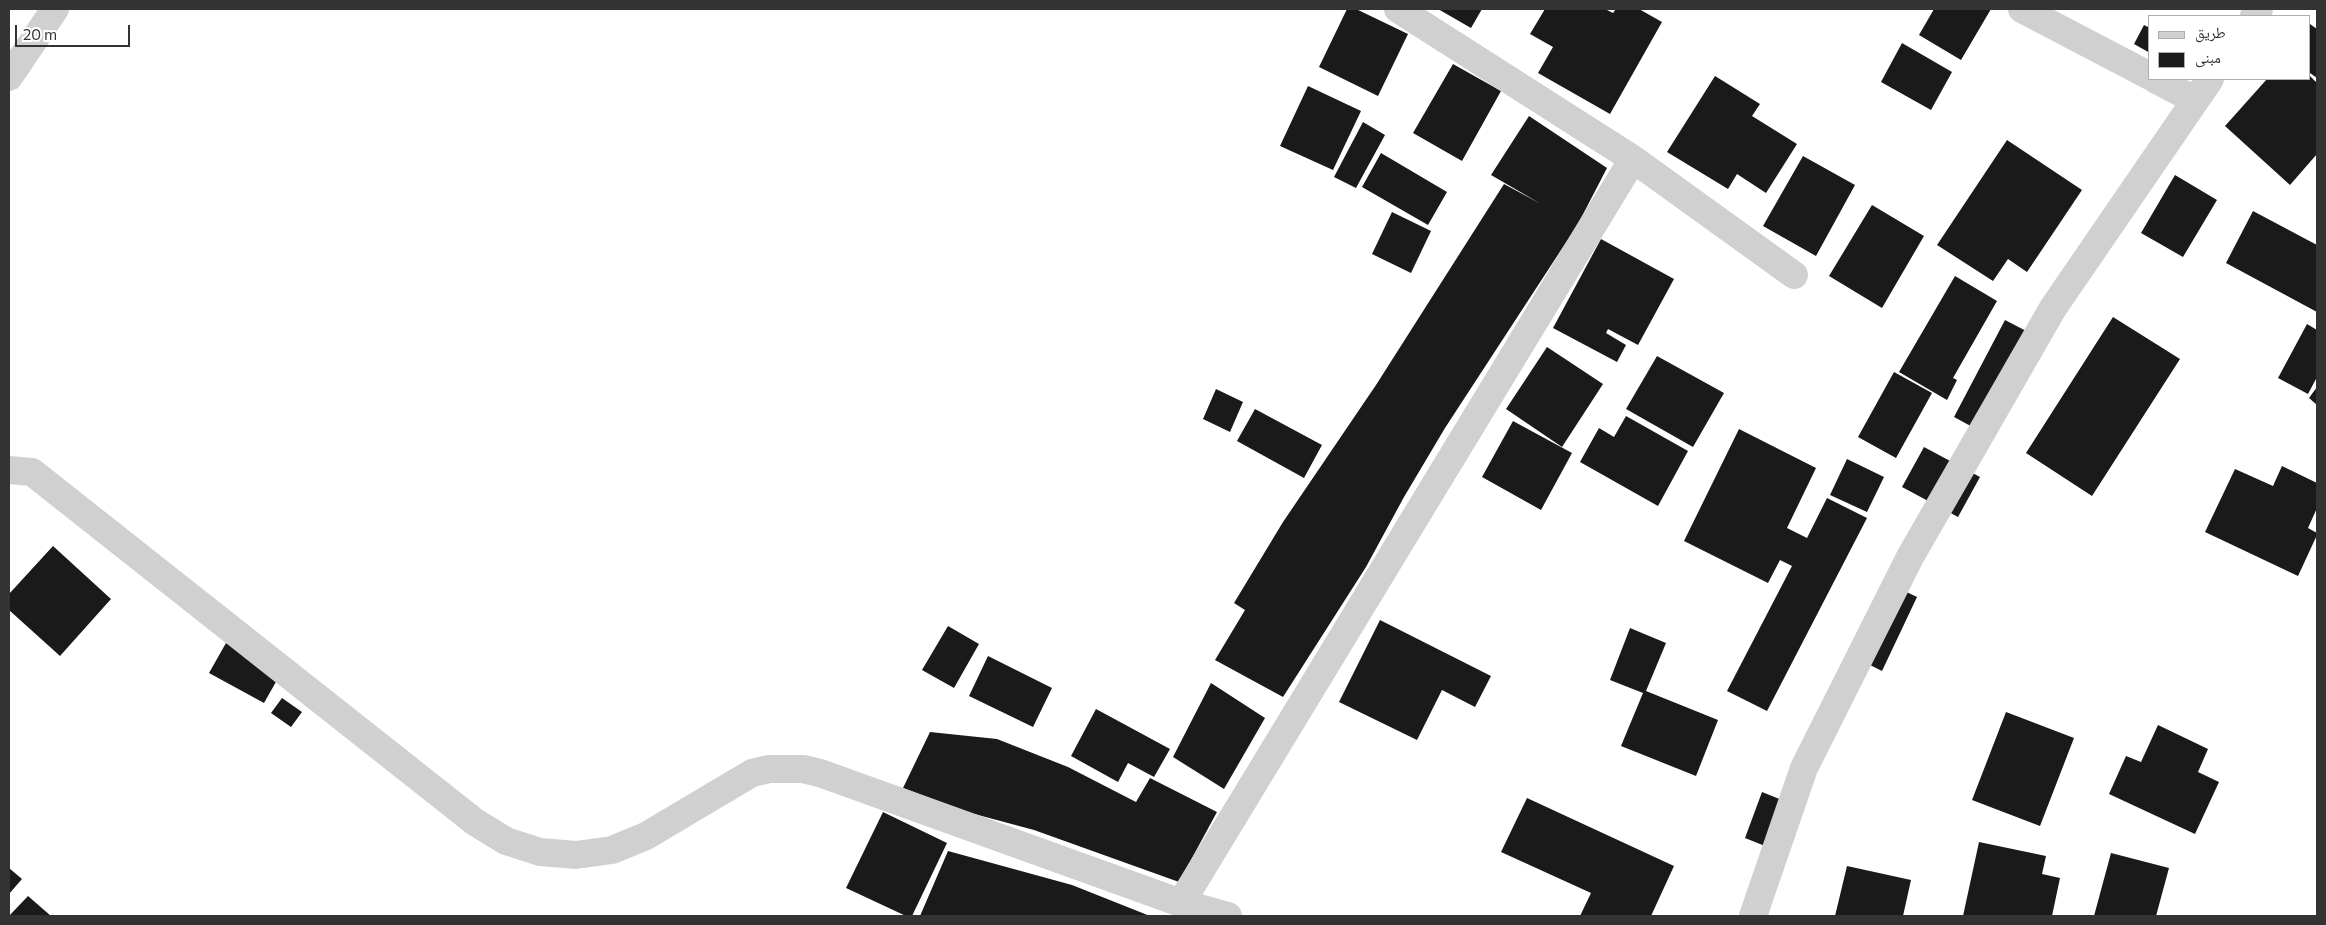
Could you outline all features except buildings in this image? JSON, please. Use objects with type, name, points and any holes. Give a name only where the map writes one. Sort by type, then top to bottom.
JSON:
[{"type":"street","points":[[9,78],[55,9]]},
{"type":"street","points":[[1398,9],[1633,159],[1794,275]]},
{"type":"street","points":[[2022,9],[2148,75]]},
{"type":"street","points":[[1753,916],[1804,768],[1910,557],[2053,308],[2203,90],[2159,80]]},
{"type":"street","points":[[1181,903],[1633,159]]},
{"type":"street","points":[[9,470],[32,472],[475,822],[506,841],[540,852],[558,854],[576,855],[612,850],[646,836],[752,773],[769,768],[786,767],[820,773],[1181,903],[1228,916]]}]
